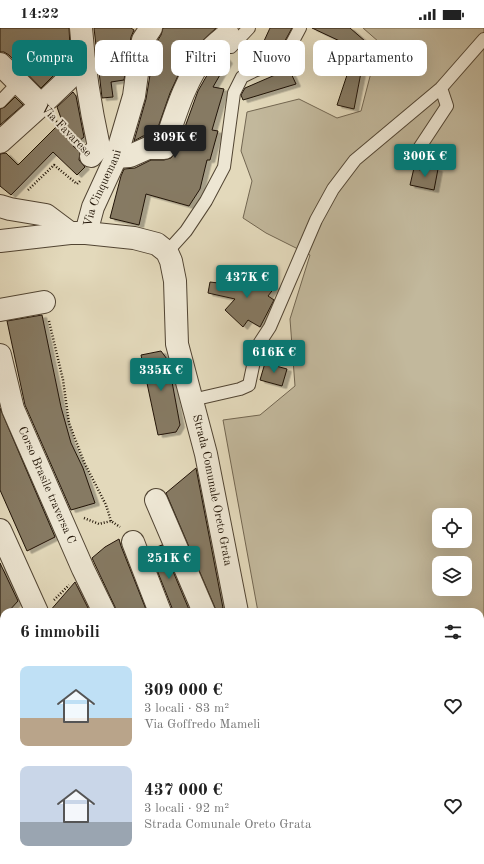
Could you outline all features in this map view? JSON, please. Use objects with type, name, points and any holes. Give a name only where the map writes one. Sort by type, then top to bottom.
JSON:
[{"type":"street","points":[[81,28],[82,40]]},
{"type":"street","name":"Via Cinquemani","points":[[78,233],[93,207],[116,157],[134,96],[143,40],[151,28]]},
{"type":"street","points":[[116,157],[130,156],[148,148],[164,148],[181,102],[197,67],[208,52],[224,38]]},
{"type":"street","name":"Via Favarese","points":[[0,64],[41,105]]},
{"type":"street","points":[[0,142],[71,76]]},
{"type":"street","points":[[86,76],[99,147],[91,156]]},
{"type":"street","points":[[5,208],[46,215],[78,233]]},
{"type":"street","points":[[0,241],[78,233],[134,238],[157,244],[166,252]]},
{"type":"street","name":"Strada Comunale Oreto Grata","points":[[166,252],[171,261],[174,281],[177,344],[206,454],[236,608]]},
{"type":"street","points":[[0,310],[44,302]]},
{"type":"street","name":"Corso Brasile traversa C","points":[[0,355],[12,409],[62,519],[83,570],[102,608]]},
{"type":"street","points":[[156,500],[202,608]]},
{"type":"street","points":[[0,530],[34,608]]},
{"type":"street","points":[[133,542],[158,608]]},
{"type":"lane","points":[[224,38],[231,47],[249,28]]},
{"type":"lane","points":[[166,252],[186,231],[206,201],[224,167],[234,93],[242,77],[283,60],[300,28]]},
{"type":"lane","points":[[192,400],[240,390],[249,385],[257,347],[270,327],[316,220],[333,189],[355,160],[441,88],[484,39]]},
{"type":"lane","points":[[0,102],[18,83]]},
{"type":"lane","points":[[412,159],[447,106],[441,88]]},
{"type":"path","name":"Via Favarese","points":[[41,105],[91,156]]},
{"type":"path","points":[[5,208],[54,164],[77,184],[82,179]]},
{"type":"path","points":[[44,302],[63,380],[70,423],[84,462],[106,505],[111,521],[121,528],[133,542]]},
{"type":"path","points":[[62,519],[83,518],[99,524],[111,521]]},
{"type":"path","points":[[42,608],[51,602],[83,570]]},
{"type":"shaded area","points":[[363,28],[484,28],[484,608],[257,608],[223,420],[260,415],[295,386],[290,319],[310,255],[266,233],[243,218],[252,181],[241,151],[247,112],[299,99],[337,118],[361,111],[370,76],[427,76],[427,40],[377,40]]},
{"type":"building","points":[[0,28],[69,28],[70,40],[12,40],[12,58],[4,52],[0,52]]},
{"type":"building","points":[[94,28],[131,28],[134,30],[131,40],[95,40]]},
{"type":"building","points":[[163,28],[216,28],[203,40],[171,40],[171,76],[178,76],[170,93],[155,136],[143,136],[134,141],[146,99],[150,76],[163,76],[163,40],[158,40]]},
{"type":"building","points":[[270,28],[292,28],[285,40],[264,40]]},
{"type":"building","points":[[312,28],[350,28],[364,40],[338,40]]},
{"type":"building","points":[[29,76],[53,76],[41,88]]},
{"type":"building","points":[[99,76],[125,76],[124,80],[111,82],[113,97],[102,98]]},
{"type":"building","points":[[207,76],[219,76],[213,87],[224,89],[212,130],[218,131],[210,160],[207,160],[200,189],[189,206],[146,194],[139,225],[110,218],[124,169],[135,168],[151,160],[164,160],[171,158],[176,152],[198,91]]},
{"type":"building","points":[[273,76],[292,76],[296,84],[243,100],[241,95],[245,88]]},
{"type":"building","points":[[347,76],[360,76],[354,109],[337,105]]},
{"type":"building","points":[[73,92],[76,96],[84,137],[73,146],[80,152],[79,160],[85,167],[77,175],[53,152],[11,195],[0,186],[0,154],[6,153],[18,165],[62,121],[57,107]]},
{"type":"building","points":[[15,97],[23,105],[0,125],[0,109],[5,107]]},
{"type":"building","points":[[421,166],[438,169],[434,190],[410,185],[414,168],[420,170]]},
{"type":"building","points":[[252,272],[275,287],[268,296],[274,300],[260,327],[248,320],[243,327],[225,310],[235,299],[208,293],[210,282],[243,286]]},
{"type":"building","points":[[42,315],[61,407],[71,443],[83,468],[95,503],[71,510],[25,405],[7,321]]},
{"type":"building","points":[[161,351],[167,359],[180,425],[176,432],[158,435],[141,355]]},
{"type":"building","points":[[265,363],[287,369],[282,386],[260,380]]},
{"type":"building","points":[[0,408],[55,537],[27,551],[0,490]]},
{"type":"building","points":[[196,468],[223,608],[215,608],[166,493]]},
{"type":"building","points":[[119,539],[145,608],[115,608],[92,558],[105,547]]},
{"type":"building","points":[[162,545],[188,608],[172,608],[149,550]]},
{"type":"building","points":[[0,563],[18,601],[12,608],[0,608]]},
{"type":"building","points":[[75,582],[88,608],[52,608]]}]
